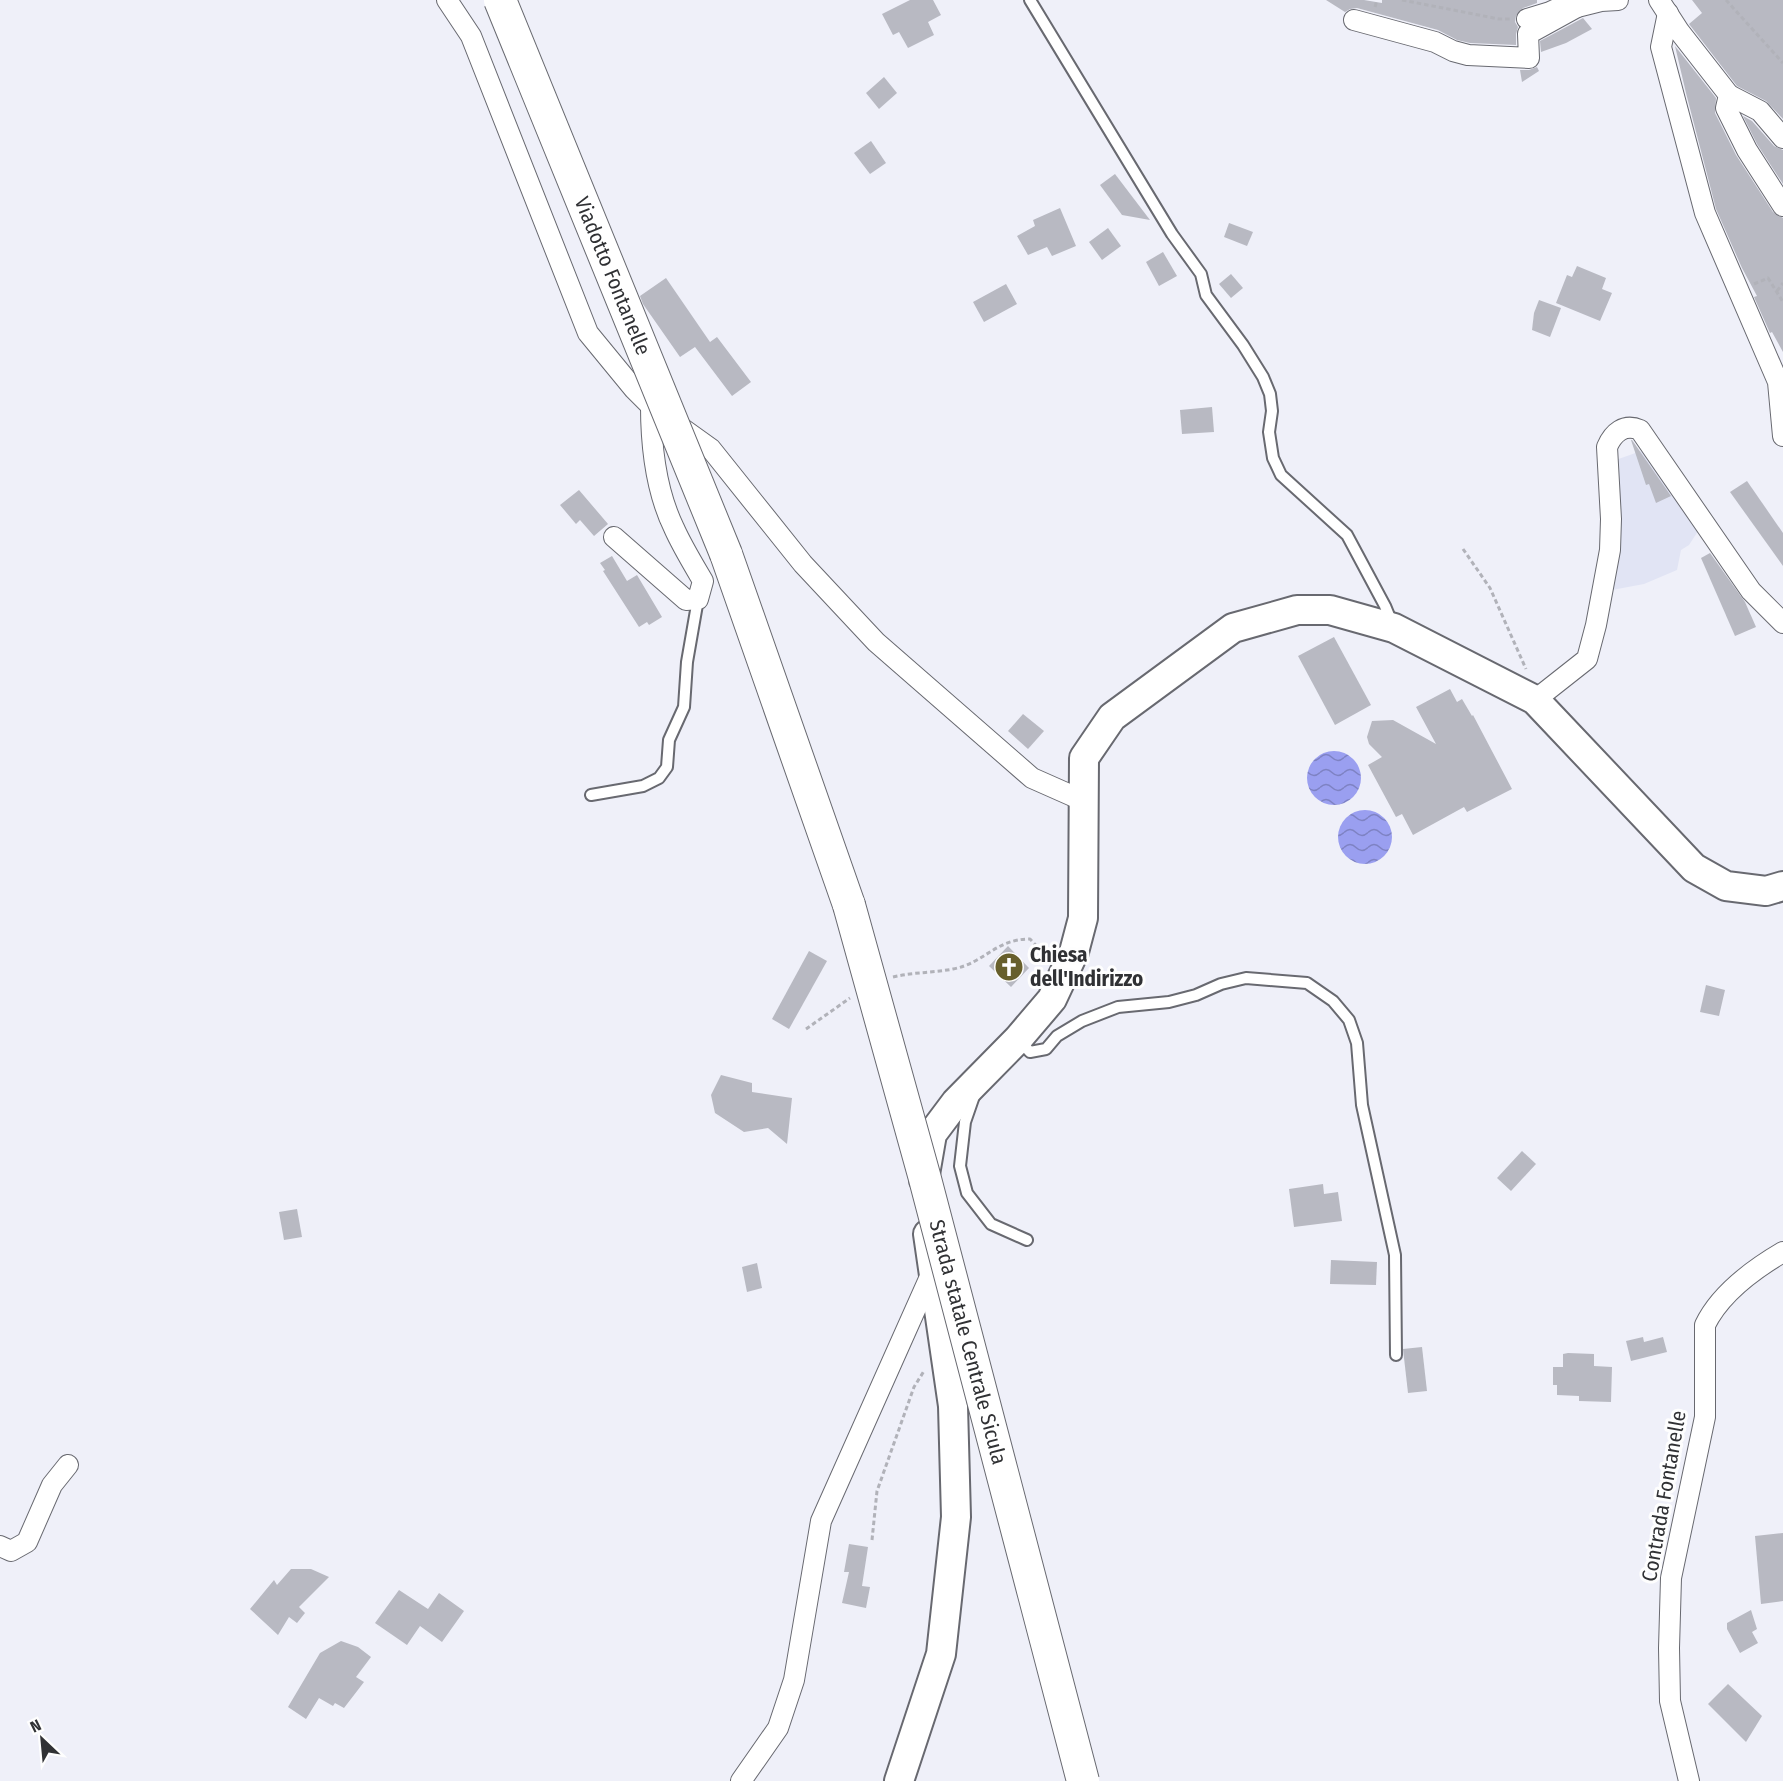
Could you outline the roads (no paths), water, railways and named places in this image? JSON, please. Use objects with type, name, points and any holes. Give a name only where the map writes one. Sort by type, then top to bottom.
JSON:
[{"type":"main road","name":"Viadotto Fontanelle","points":[[500,0],[726,554],[849,905]]},
{"type":"main road","points":[[899,1781],[941,1654],[956,1517],[953,1406],[923,1203],[925,1168],[932,1134],[956,1102],[1018,1039],[1052,999],[1074,952],[1083,918],[1084,758],[1112,717],[1233,628],[1297,610],[1330,610],[1394,628],[1529,697],[1694,868],[1726,886],[1766,891],[1783,886]]},
{"type":"main road","name":"Strada statale Centrale Sicula","points":[[849,905],[924,1175],[1083,1781]]},
{"type":"street","points":[[447,0],[471,36],[588,333],[651,406],[711,449],[803,564],[876,642],[1032,778],[1084,801]]},
{"type":"street","points":[[1354,20],[1435,42],[1468,55],[1529,58],[1528,34],[1577,7],[1601,1],[1618,0]]},
{"type":"street","points":[[1527,19],[1565,5],[1577,7]]},
{"type":"street","points":[[1663,6],[1729,95],[1760,111],[1783,138]]},
{"type":"street","points":[[1663,6],[1661,47],[1705,213],[1778,382],[1783,435]]},
{"type":"street","points":[[1729,95],[1726,108],[1747,150],[1783,206]]},
{"type":"street","points":[[614,537],[686,600],[698,599],[703,581],[673,528],[661,492],[651,437],[651,406]]},
{"type":"street","points":[[1529,697],[1587,659],[1596,626],[1610,550],[1611,519],[1607,447],[1611,437],[1617,431],[1627,427],[1640,430],[1751,591],[1783,623]]},
{"type":"street","name":"Contrada Fontanelle","points":[[1689,1781],[1670,1701],[1671,1578],[1705,1418],[1706,1324],[1711,1312],[1726,1296],[1750,1275],[1783,1252]]},
{"type":"street","points":[[741,1781],[778,1728],[794,1680],[821,1521],[933,1270]]},
{"type":"street","points":[[0,1546],[11,1551],[27,1542],[52,1485],[68,1465]]},
{"type":"lane","points":[[1030,0],[1172,234],[1201,273],[1206,295],[1243,345],[1263,377],[1270,394],[1272,411],[1269,432],[1274,458],[1281,475],[1347,535],[1385,606],[1394,628]]},
{"type":"lane","points":[[591,795],[643,786],[659,778],[667,768],[669,740],[684,707],[687,662],[698,599]]},
{"type":"lane","points":[[1018,1039],[1030,1053],[1046,1049],[1057,1036],[1082,1021],[1118,1007],[1169,1002],[1246,978],[1307,982],[1334,1000],[1349,1020],[1357,1043],[1362,1105],[1395,1255],[1396,1355]]},
{"type":"lane","points":[[981,1076],[965,1122],[960,1166],[967,1193],[991,1224],[1027,1240]]},
{"type":"water","points":[[1329,751],[1339,751],[1349,755],[1357,763],[1361,778],[1357,793],[1349,801],[1339,805],[1329,805],[1319,801],[1311,793],[1307,783],[1307,773],[1311,763],[1319,755]]},
{"type":"water","points":[[1360,810],[1370,810],[1380,814],[1388,822],[1392,837],[1388,852],[1380,860],[1370,864],[1360,864],[1350,860],[1342,852],[1338,842],[1338,832],[1342,822],[1350,814]]},
{"type":"place","name":"Chiesa dell'Indirizzo","points":[[1009,967]]}]
